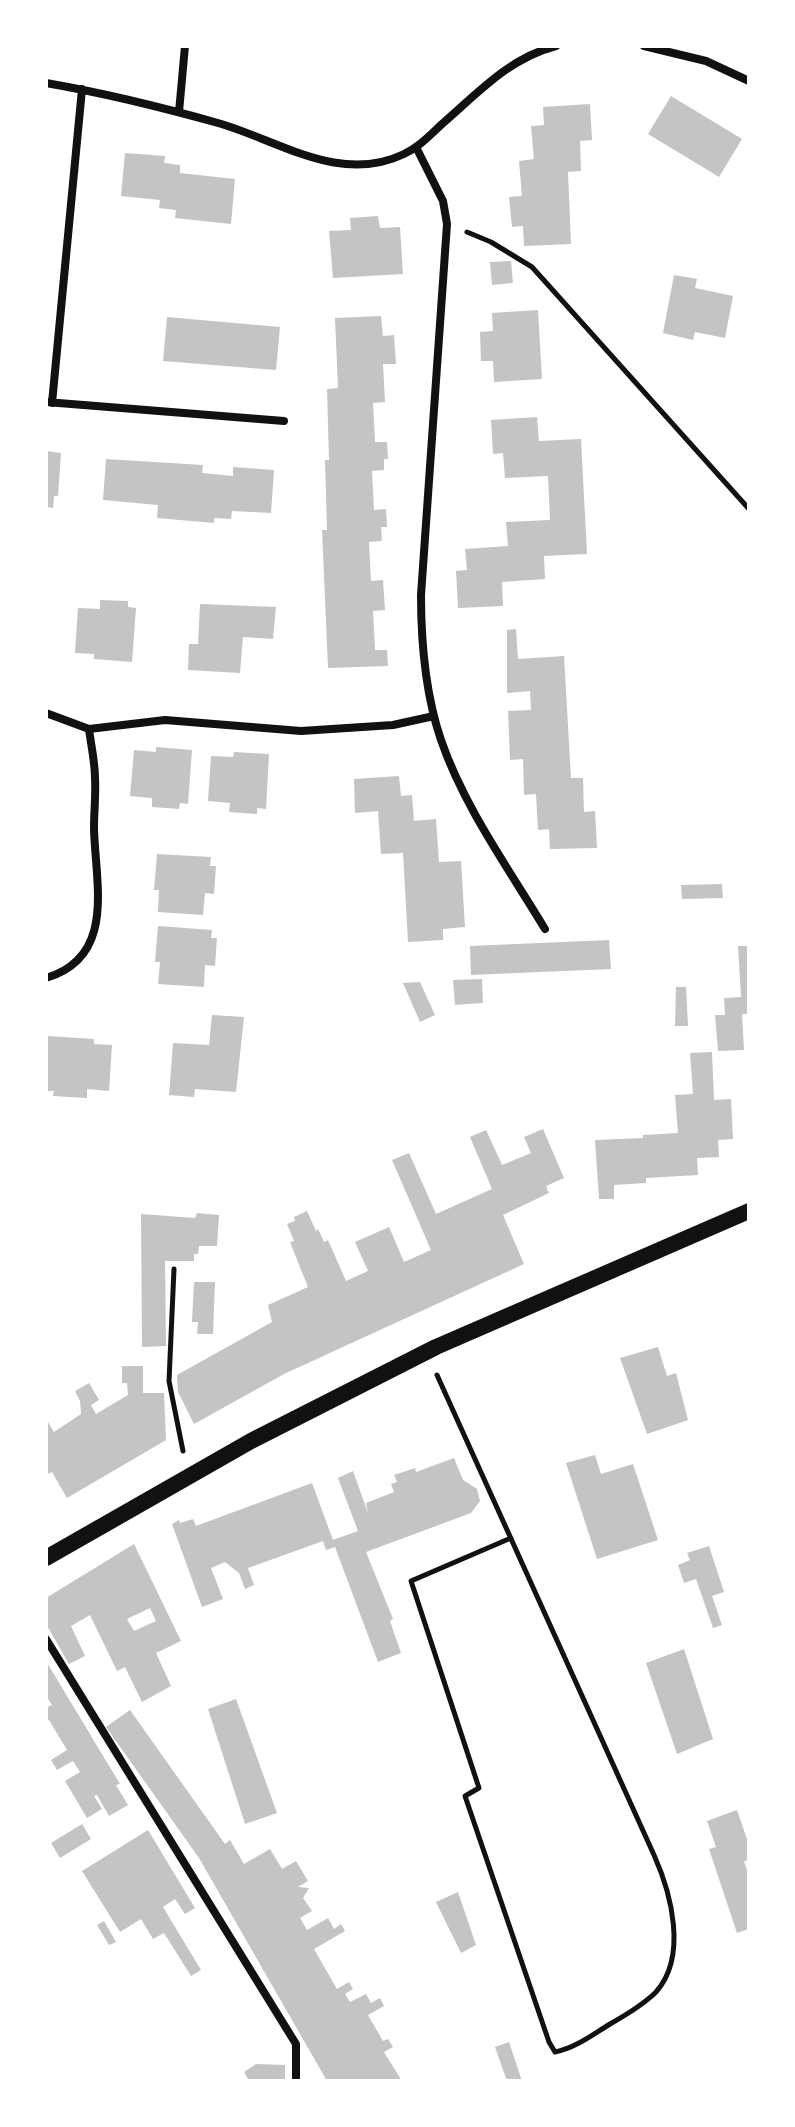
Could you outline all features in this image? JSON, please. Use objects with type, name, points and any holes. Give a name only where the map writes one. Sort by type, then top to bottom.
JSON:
[{"type":"main road","points":[[46,1558],[301,1414],[427,1352],[749,1211]]},
{"type":"street","points":[[179,112],[185,46]]},
{"type":"street","points":[[46,83],[179,112],[332,163],[381,162],[416,147],[502,71],[534,52],[556,46]]},
{"type":"street","points":[[644,46],[706,61],[749,81]]},
{"type":"street","points":[[82,89],[49,402],[284,421]]},
{"type":"street","points":[[416,147],[443,201],[447,224],[421,595],[421,635],[434,716],[442,742],[468,799],[545,929]]},
{"type":"street","points":[[46,713],[89,729],[165,720],[301,731],[393,725],[434,716]]},
{"type":"street","points":[[46,978],[73,965],[87,948],[96,926],[99,905],[94,830],[95,776],[89,729]]},
{"type":"street","points":[[46,1639],[296,2044],[296,2081]]},
{"type":"path","points":[[447,224],[491,242],[532,267],[749,509]]},
{"type":"path","points":[[174,1269],[169,1381],[188,1476]]},
{"type":"path","points":[[427,1352],[659,1865],[668,1886],[673,1911],[673,1942],[668,1972],[657,1991],[635,2010],[568,2049],[555,2052],[465,1796],[479,1788],[411,1581],[511,1538]]},
{"type":"building","points":[[671,96],[742,139],[719,177],[648,134]]},
{"type":"building","points":[[590,104],[592,140],[580,141],[581,171],[568,172],[571,244],[524,246],[523,226],[512,227],[509,197],[522,196],[519,161],[534,159],[531,126],[544,125],[543,107]]},
{"type":"building","points":[[125,153],[165,156],[164,163],[180,165],[180,173],[235,179],[231,224],[175,218],[176,210],[159,208],[160,200],[121,196]]},
{"type":"building","points":[[378,216],[380,228],[400,227],[403,274],[333,278],[329,231],[351,230],[350,218]]},
{"type":"building","points":[[511,261],[513,283],[492,285],[490,262]]},
{"type":"building","points":[[674,275],[697,279],[695,288],[733,296],[725,338],[695,332],[693,340],[663,333]]},
{"type":"building","points":[[538,310],[542,379],[494,382],[493,361],[481,361],[480,332],[493,331],[492,313]]},
{"type":"building","points":[[381,316],[383,336],[394,335],[396,364],[383,364],[385,402],[373,403],[375,442],[387,442],[388,459],[384,459],[384,470],[372,471],[374,510],[386,509],[387,527],[381,527],[382,541],[369,542],[371,581],[383,580],[385,610],[373,611],[375,650],[387,650],[388,666],[328,668],[322,530],[327,530],[327,389],[338,388],[335,318]]},
{"type":"building","points":[[167,317],[280,327],[276,370],[163,361]]},
{"type":"building","points":[[537,417],[539,441],[581,439],[587,554],[544,556],[545,579],[502,582],[503,606],[458,608],[456,571],[467,570],[465,549],[508,546],[506,522],[550,520],[548,476],[505,478],[503,453],[493,454],[491,420]]},
{"type":"building","points":[[46,451],[61,453],[58,496],[54,496],[53,508],[46,507]]},
{"type":"building","points":[[106,459],[203,465],[202,473],[233,476],[233,467],[274,470],[271,513],[232,511],[231,519],[214,518],[214,523],[157,518],[158,505],[103,500]]},
{"type":"building","points":[[100,600],[128,601],[128,607],[136,608],[132,662],[94,659],[94,654],[75,653],[78,608],[100,609]]},
{"type":"building","points":[[200,604],[276,607],[273,639],[243,637],[240,673],[188,670],[189,644],[198,644]]},
{"type":"building","points":[[516,629],[518,659],[564,656],[571,778],[583,778],[584,812],[595,811],[597,848],[550,849],[549,829],[538,830],[536,794],[524,795],[523,759],[510,760],[508,711],[531,710],[530,691],[507,693],[507,630]]},
{"type":"building","points":[[156,747],[192,750],[188,804],[180,803],[179,809],[152,807],[152,798],[130,796],[134,750],[156,752]]},
{"type":"building","points":[[234,752],[269,754],[266,809],[257,808],[257,814],[229,812],[230,803],[208,801],[211,756],[233,757]]},
{"type":"building","points":[[399,776],[401,796],[412,795],[414,821],[436,819],[439,862],[461,861],[465,927],[443,929],[443,940],[408,942],[403,853],[381,854],[378,811],[355,813],[354,779]]},
{"type":"building","points":[[157,854],[211,857],[210,866],[216,866],[214,894],[205,893],[203,915],[158,912],[159,890],[154,890]]},
{"type":"building","points":[[722,884],[723,898],[682,899],[681,885]]},
{"type":"building","points":[[158,926],[212,930],[211,938],[217,938],[215,966],[205,965],[204,987],[158,984],[160,962],[155,962]]},
{"type":"building","points":[[609,940],[611,969],[471,975],[470,946]]},
{"type":"building","points":[[738,946],[749,946],[749,1014],[742,1014],[744,1050],[718,1051],[715,1015],[725,1015],[724,998],[741,997]]},
{"type":"building","points":[[482,979],[483,1003],[455,1005],[453,980]]},
{"type":"building","points":[[420,982],[435,1015],[420,1022],[403,983]]},
{"type":"building","points":[[676,987],[686,987],[688,1026],[675,1026]]},
{"type":"building","points":[[212,1015],[244,1017],[236,1092],[195,1089],[194,1097],[169,1095],[173,1043],[209,1045]]},
{"type":"building","points":[[48,1036],[94,1039],[94,1044],[112,1045],[109,1091],[87,1089],[87,1098],[53,1096],[54,1091],[46,1091]]},
{"type":"building","points":[[712,1052],[714,1100],[731,1099],[733,1139],[718,1140],[719,1157],[697,1158],[698,1175],[646,1178],[646,1183],[614,1185],[614,1199],[599,1199],[595,1140],[678,1133],[675,1095],[693,1094],[690,1053]]},
{"type":"building","points":[[543,1129],[564,1178],[546,1186],[549,1193],[503,1215],[524,1264],[284,1374],[194,1424],[178,1392],[177,1375],[272,1322],[268,1305],[308,1287],[290,1242],[294,1241],[287,1224],[295,1221],[294,1217],[307,1211],[316,1231],[318,1229],[324,1242],[328,1240],[346,1281],[368,1271],[355,1242],[389,1227],[404,1262],[431,1250],[392,1160],[409,1153],[436,1214],[492,1189],[470,1137],[486,1130],[502,1165],[531,1153],[524,1137]]},
{"type":"building","points":[[197,1213],[219,1215],[217,1246],[199,1246],[194,1261],[165,1261],[166,1346],[142,1347],[141,1214],[195,1218]]},
{"type":"building","points":[[194,1282],[215,1282],[213,1334],[197,1334],[198,1322],[192,1322]]},
{"type":"building","points":[[658,1347],[667,1376],[676,1373],[688,1420],[647,1434],[620,1358]]},
{"type":"building","points":[[122,1366],[143,1366],[143,1393],[164,1393],[166,1440],[67,1498],[52,1472],[46,1475],[46,1423],[54,1432],[81,1414],[75,1391],[89,1383],[99,1400],[91,1405],[96,1414],[128,1395],[127,1383],[122,1383]]},
{"type":"building","points":[[595,1455],[601,1474],[633,1464],[658,1540],[597,1559],[566,1463]]},
{"type":"building","points":[[454,1458],[463,1480],[477,1489],[480,1501],[471,1513],[366,1552],[393,1619],[390,1621],[401,1653],[378,1662],[335,1547],[326,1550],[323,1541],[248,1568],[254,1585],[245,1589],[239,1573],[225,1562],[211,1568],[223,1599],[202,1607],[172,1524],[193,1519],[196,1526],[312,1483],[333,1540],[358,1531],[338,1478],[353,1471],[368,1513],[366,1503],[394,1492],[391,1484],[397,1482],[394,1475],[415,1468],[416,1472]]},
{"type":"building","points":[[134,1544],[181,1641],[156,1653],[171,1686],[142,1702],[125,1667],[117,1671],[90,1615],[71,1626],[85,1656],[69,1664],[46,1624],[46,1598]],"holes":[[[150,1608],[156,1621],[134,1631],[127,1619]]]},
{"type":"building","points":[[709,1546],[724,1592],[712,1596],[722,1625],[713,1628],[696,1579],[684,1583],[678,1565],[690,1560],[687,1553]]},
{"type":"building","points":[[684,1649],[713,1739],[677,1754],[646,1663]]},
{"type":"building","points":[[46,1661],[120,1784],[116,1785],[128,1805],[109,1816],[97,1795],[94,1796],[102,1809],[87,1818],[65,1781],[80,1772],[73,1761],[57,1770],[51,1760],[67,1750],[49,1720],[46,1722],[46,1708],[52,1705],[46,1696]]},
{"type":"building","points":[[236,1699],[277,1813],[245,1824],[208,1709]]},
{"type":"building","points":[[130,1710],[225,1844],[230,1840],[244,1864],[270,1849],[282,1869],[296,1861],[308,1881],[298,1887],[309,1888],[303,1898],[312,1911],[300,1918],[307,1930],[328,1918],[334,1929],[341,1924],[345,1931],[314,1949],[337,1989],[349,1982],[353,1989],[345,1994],[350,2002],[366,1994],[371,2003],[380,1998],[384,2006],[368,2015],[383,2041],[388,2039],[393,2047],[384,2052],[402,2081],[327,2081],[199,1858],[106,1727]]},
{"type":"building","points":[[737,1810],[749,1845],[749,1860],[744,1861],[749,1876],[749,1929],[737,1933],[709,1849],[716,1847],[707,1821]]},
{"type":"building","points":[[82,1824],[91,1839],[60,1858],[51,1843]]},
{"type":"building","points":[[148,1830],[195,1908],[185,1914],[175,1899],[163,1907],[201,1970],[191,1976],[164,1933],[153,1939],[141,1919],[120,1932],[82,1871]]},
{"type":"building","points":[[458,1892],[476,1945],[461,1953],[436,1902]]},
{"type":"building","points":[[104,1921],[116,1942],[109,1945],[97,1925]]},
{"type":"building","points":[[509,2042],[522,2081],[507,2081],[495,2047]]},
{"type":"building","points":[[256,2064],[285,2065],[285,2081],[249,2081],[244,2072]]}]
